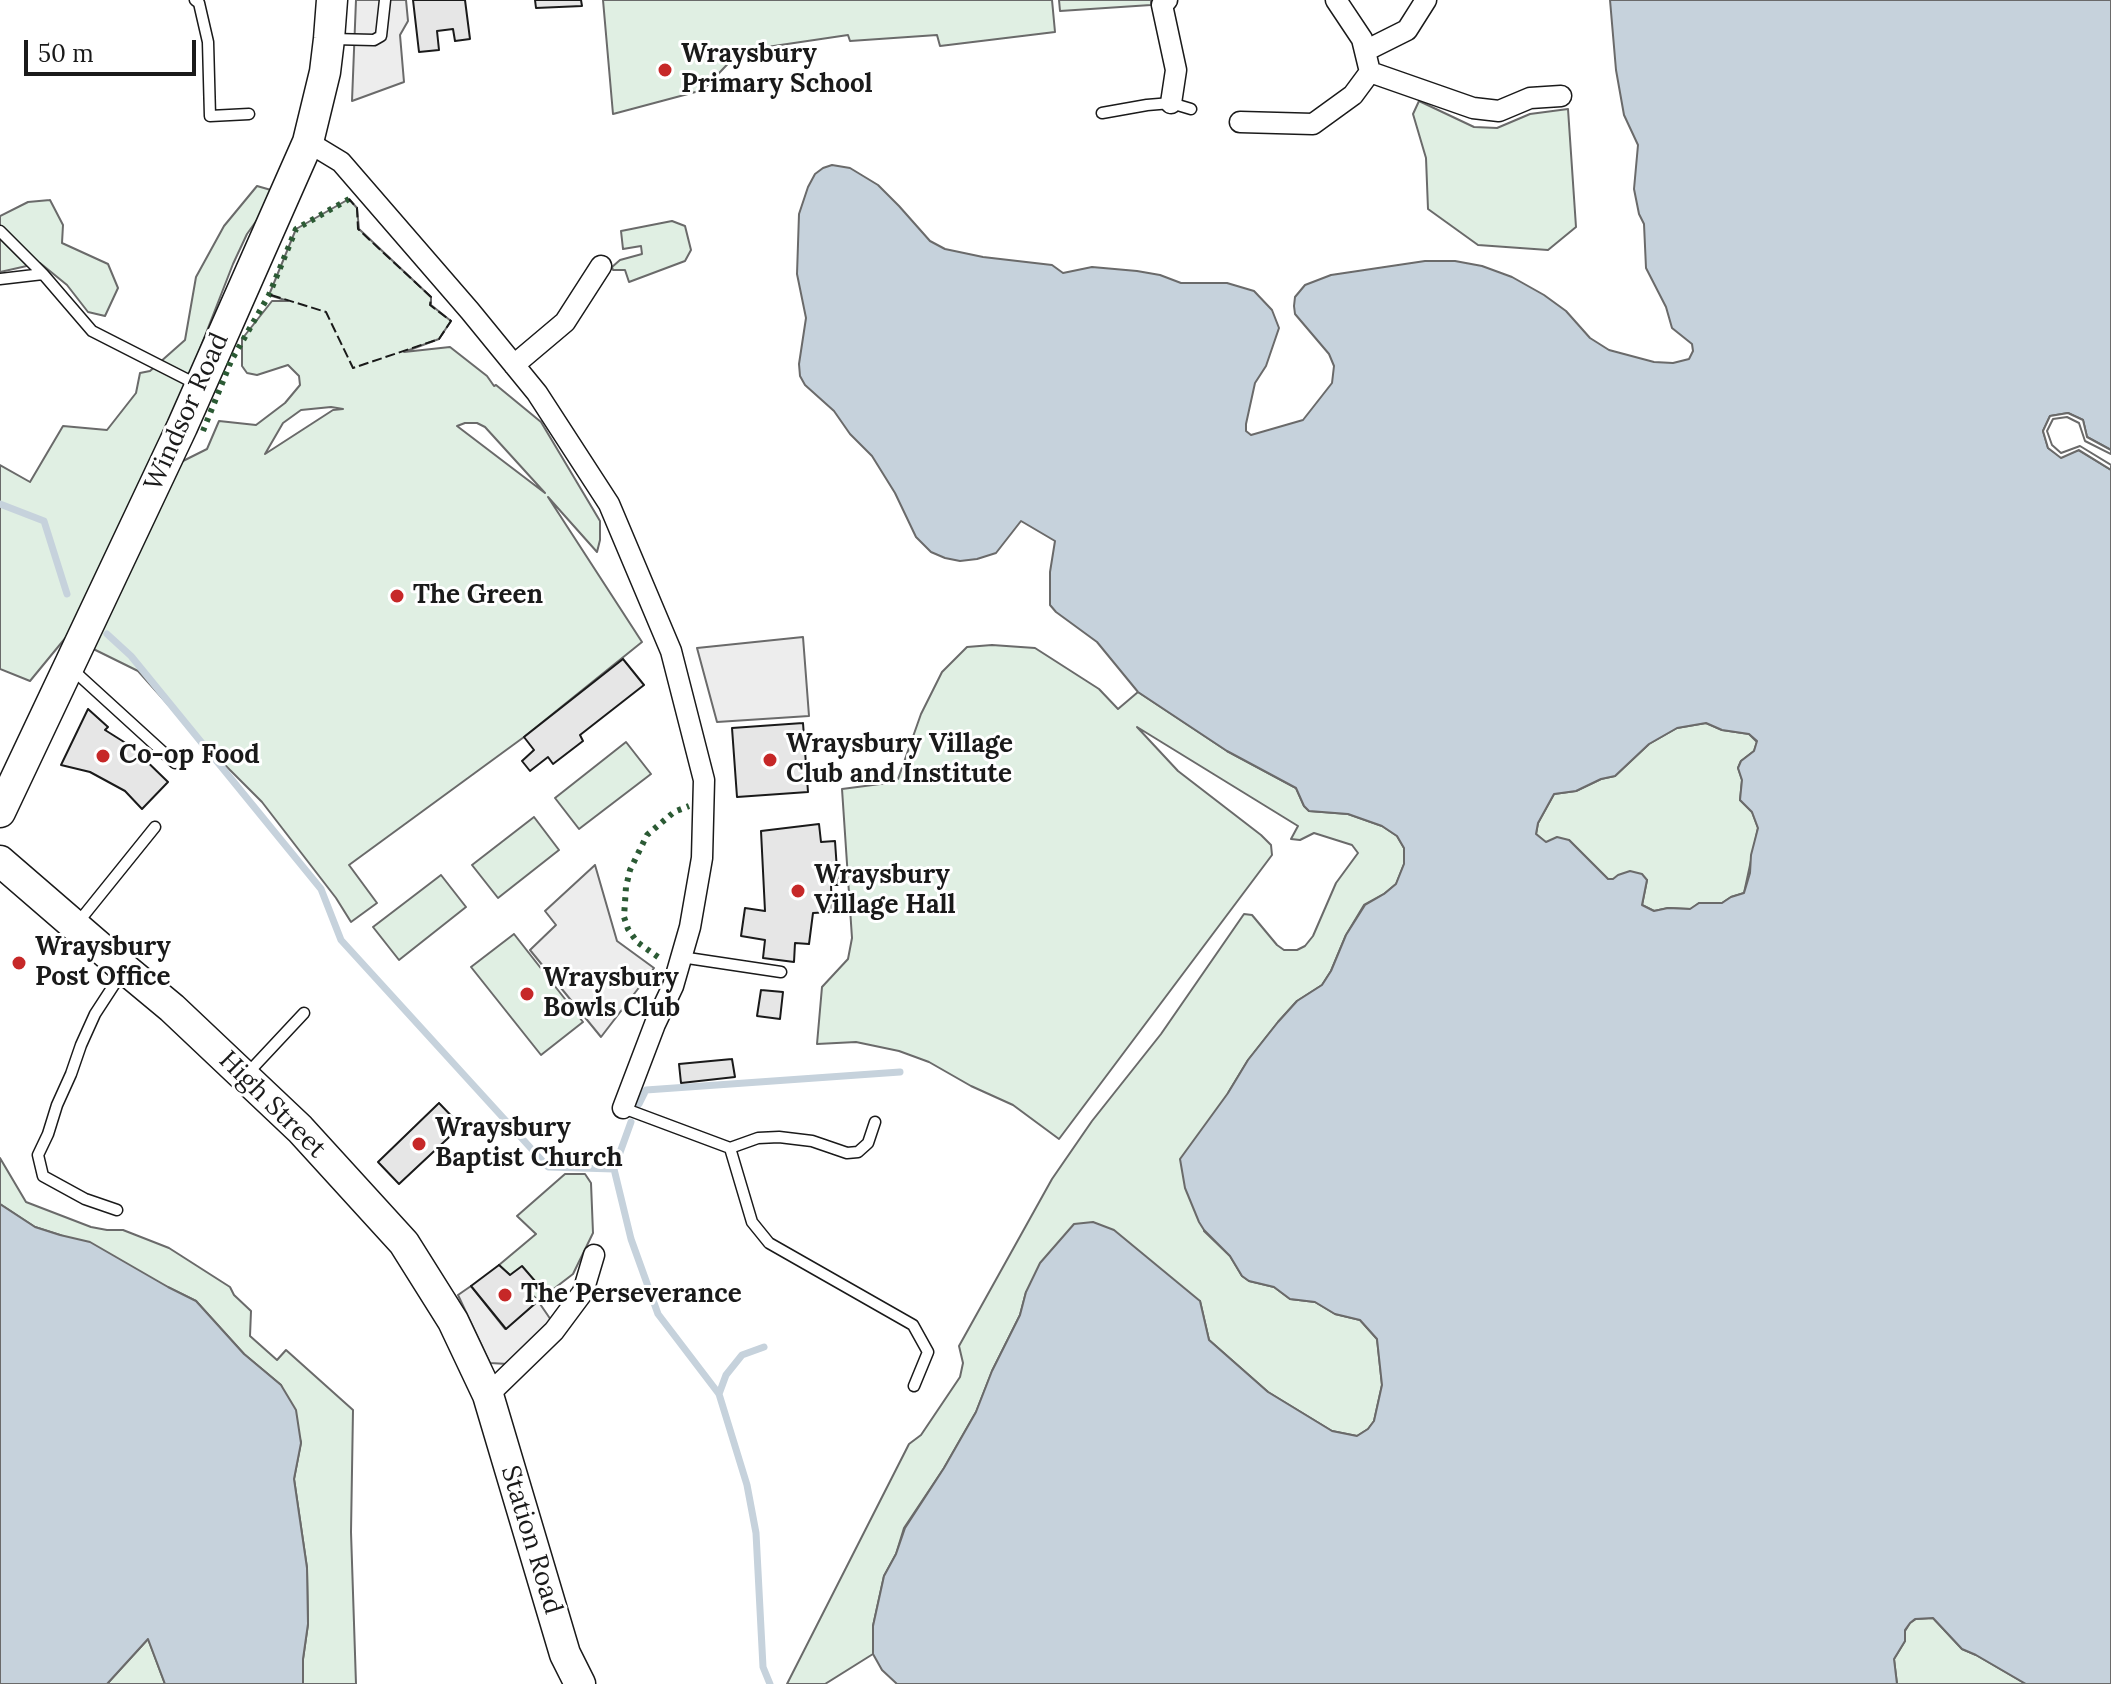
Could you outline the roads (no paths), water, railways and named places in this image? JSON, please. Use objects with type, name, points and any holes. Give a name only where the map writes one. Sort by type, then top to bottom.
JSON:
[{"type":"street","name":"Windsor Road","points":[[0,812],[200,386],[308,142],[325,72],[332,0]]},
{"type":"street","points":[[1167,0],[1162,5],[1176,70],[1171,103]]},
{"type":"street","points":[[1240,122],[1313,124],[1353,95],[1370,72],[1362,39],[1336,0]]},
{"type":"street","points":[[1365,51],[1407,30],[1426,0]]},
{"type":"street","points":[[1370,72],[1473,108],[1499,111],[1537,93],[1561,96]]},
{"type":"street","points":[[308,142],[341,162],[537,393],[609,504],[671,651],[704,780],[702,858],[690,927],[673,986],[623,1108]]},
{"type":"street","points":[[514,365],[565,322],[601,266]]},
{"type":"street","name":"High Street","points":[[0,861],[172,1008],[300,1129],[404,1243],[453,1321],[488,1395]]},
{"type":"street","points":[[488,1395],[554,1331],[583,1292],[594,1255]]},
{"type":"street","name":"Station Road","points":[[488,1395],[565,1654],[580,1684]]},
{"type":"lane","points":[[195,0],[199,3],[208,42],[210,116],[249,114]]},
{"type":"lane","points":[[329,39],[374,40],[381,36],[385,0]]},
{"type":"lane","points":[[1102,113],[1171,103],[1191,109]]},
{"type":"lane","points":[[0,231],[43,274],[92,331],[200,386]]},
{"type":"lane","points":[[0,279],[43,274]]},
{"type":"lane","points":[[69,666],[175,763]]},
{"type":"lane","points":[[75,926],[155,827]]},
{"type":"lane","points":[[681,957],[781,972]]},
{"type":"lane","points":[[117,1210],[75,1194],[43,1176],[38,1155],[85,1035],[125,969]]},
{"type":"lane","points":[[244,1076],[304,1013]]},
{"type":"lane","points":[[623,1108],[730,1148],[758,1138],[779,1137],[812,1141],[847,1153],[858,1152],[868,1143],[875,1122]]},
{"type":"lane","points":[[730,1148],[752,1222],[769,1243],[913,1325],[928,1352],[914,1386]]},
{"type":"waterway","points":[[0,504],[44,521],[67,594]]},
{"type":"waterway","points":[[107,634],[131,656],[321,889],[341,940],[548,1167],[614,1169]]},
{"type":"waterway","points":[[639,1104],[646,1090],[900,1072]]},
{"type":"waterway","points":[[631,1122],[614,1169],[631,1239],[658,1314],[719,1394],[747,1485],[756,1533],[763,1667],[770,1684]]},
{"type":"waterway","points":[[719,1394],[726,1375],[742,1355],[764,1347]]},
{"type":"place","name":"Wraysbury Primary School","points":[[665,70]]},
{"type":"place","name":"The Green","points":[[397,596]]},
{"type":"place","name":"Co-op Food","points":[[103,756]]},
{"type":"place","name":"Wraysbury Village Club and Institute","points":[[770,760]]},
{"type":"place","name":"Wraysbury Village Hall","points":[[798,891]]},
{"type":"place","name":"Wraysbury Post Office","points":[[19,963]]},
{"type":"place","name":"Wraysbury Bowls Club","points":[[527,994]]},
{"type":"place","name":"Wraysbury Baptist Church","points":[[419,1144]]},
{"type":"place","name":"The Perseverance","points":[[505,1295]]}]
